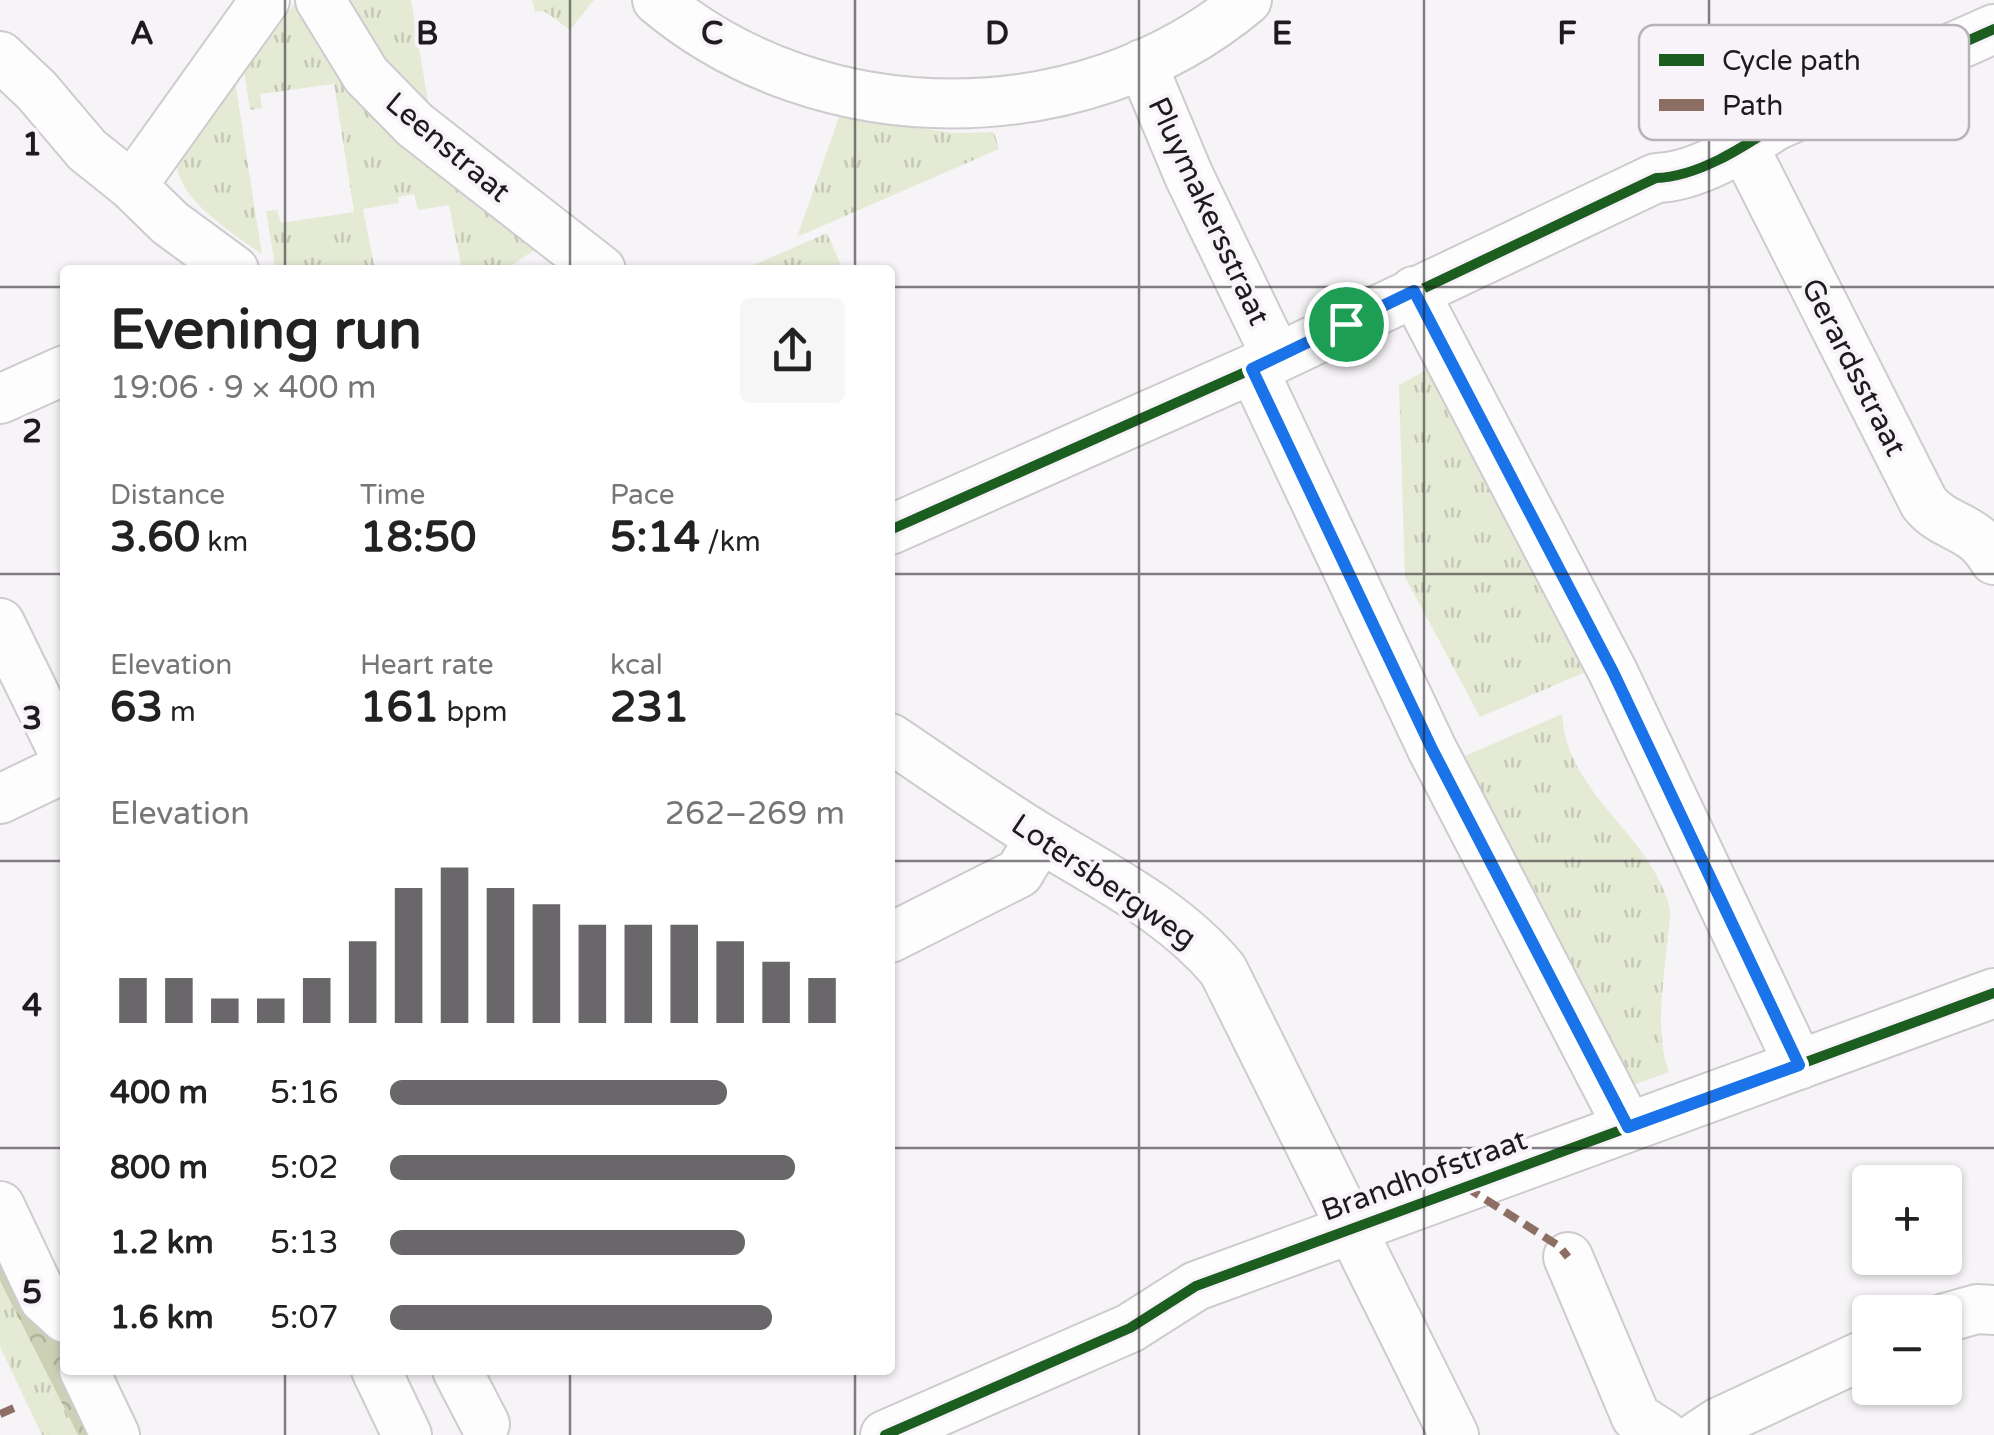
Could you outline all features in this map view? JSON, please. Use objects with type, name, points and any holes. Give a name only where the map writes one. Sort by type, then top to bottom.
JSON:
[{"type":"street","points":[[132,186],[265,0]]},
{"type":"street","name":"Leenstraat","points":[[320,0],[366,75],[414,125],[595,265]]},
{"type":"street","points":[[657,0],[700,32],[775,70],[896,101],[966,104],[1022,99],[1076,87],[1142,64],[1210,27],[1247,0]]},
{"type":"street","points":[[1969,40],[1994,29]]},
{"type":"street","points":[[0,56],[37,91],[88,150],[170,223],[227,265]]},
{"type":"street","name":"Pluymakersstraat","points":[[1142,64],[1265,363],[1432,749],[1628,1127]]},
{"type":"street","points":[[895,528],[1265,363],[1656,178],[1673,178],[1754,140]]},
{"type":"street","name":"Gerardsstraat","points":[[1744,147],[1924,504],[1933,513],[1984,534]]},
{"type":"street","points":[[1414,291],[1613,672],[1799,1065]]},
{"type":"street","points":[[0,399],[60,372]]},
{"type":"street","points":[[0,624],[52,696],[60,733]]},
{"type":"street","name":"Lotersbergweg","points":[[895,741],[1040,838],[1143,899],[1204,947],[1224,970],[1454,1435]]},
{"type":"street","points":[[0,799],[60,770]]},
{"type":"street","points":[[895,936],[1020,874],[1040,838]]},
{"type":"street","name":"Brandhofstraat","points":[[885,1435],[1130,1328],[1196,1286],[1994,994]]},
{"type":"street","points":[[0,1206],[44,1299],[60,1313]]},
{"type":"street","points":[[1568,1257],[1636,1417],[1664,1435]]},
{"type":"street","points":[[1962,1313],[1994,1310]]},
{"type":"street","points":[[1699,1435],[1852,1360]]},
{"type":"street","points":[[86,1375],[115,1435]]},
{"type":"street","points":[[378,1375],[408,1435]]},
{"type":"street","points":[[459,1375],[478,1431]]},
{"type":"green space","points":[[297,0],[549,240],[512,265],[461,265],[449,205],[418,210],[414,194],[398,197],[399,203],[363,209],[374,265],[275,265],[266,211],[277,210],[281,223],[354,212],[334,84],[260,94],[262,108],[250,110],[244,70]]},
{"type":"green space","points":[[332,0],[411,0],[429,107],[444,117],[425,121]]},
{"type":"green space","points":[[532,0],[594,0],[570,30],[544,11],[535,12]]},
{"type":"green space","points":[[235,81],[262,255],[197,203],[186,190],[177,163]]},
{"type":"green space","points":[[839,117],[954,133],[994,132],[999,149],[797,237]]},
{"type":"green space","points":[[827,233],[841,265],[753,265]]},
{"type":"green space","points":[[1443,361],[1595,668],[1480,717],[1405,577],[1399,385]]},
{"type":"green space","points":[[1562,714],[1567,742],[1578,768],[1644,855],[1659,879],[1670,909],[1661,1025],[1669,1072],[1628,1087],[1453,761]]},
{"type":"green space","points":[[0,1232],[60,1321],[60,1375],[68,1375],[104,1435],[78,1435],[0,1281]]},
{"type":"green space","points":[[0,1281],[78,1435],[42,1435],[0,1347]]},
{"type":"marked path","points":[[1466,1187],[1559,1246],[1568,1257]]},
{"type":"marked path","points":[[0,1414],[14,1408]]},
{"type":"cycle path","points":[[1969,40],[1994,29]]},
{"type":"cycle path","points":[[895,528],[1277,358],[1656,178],[1687,173],[1753,140]]},
{"type":"cycle path","points":[[885,1435],[1130,1328],[1196,1286],[1994,993]]},
{"type":"route","points":[[1414,291],[1613,672],[1799,1065],[1628,1127],[1432,749],[1252,369],[1346,324],[1414,291]]}]
